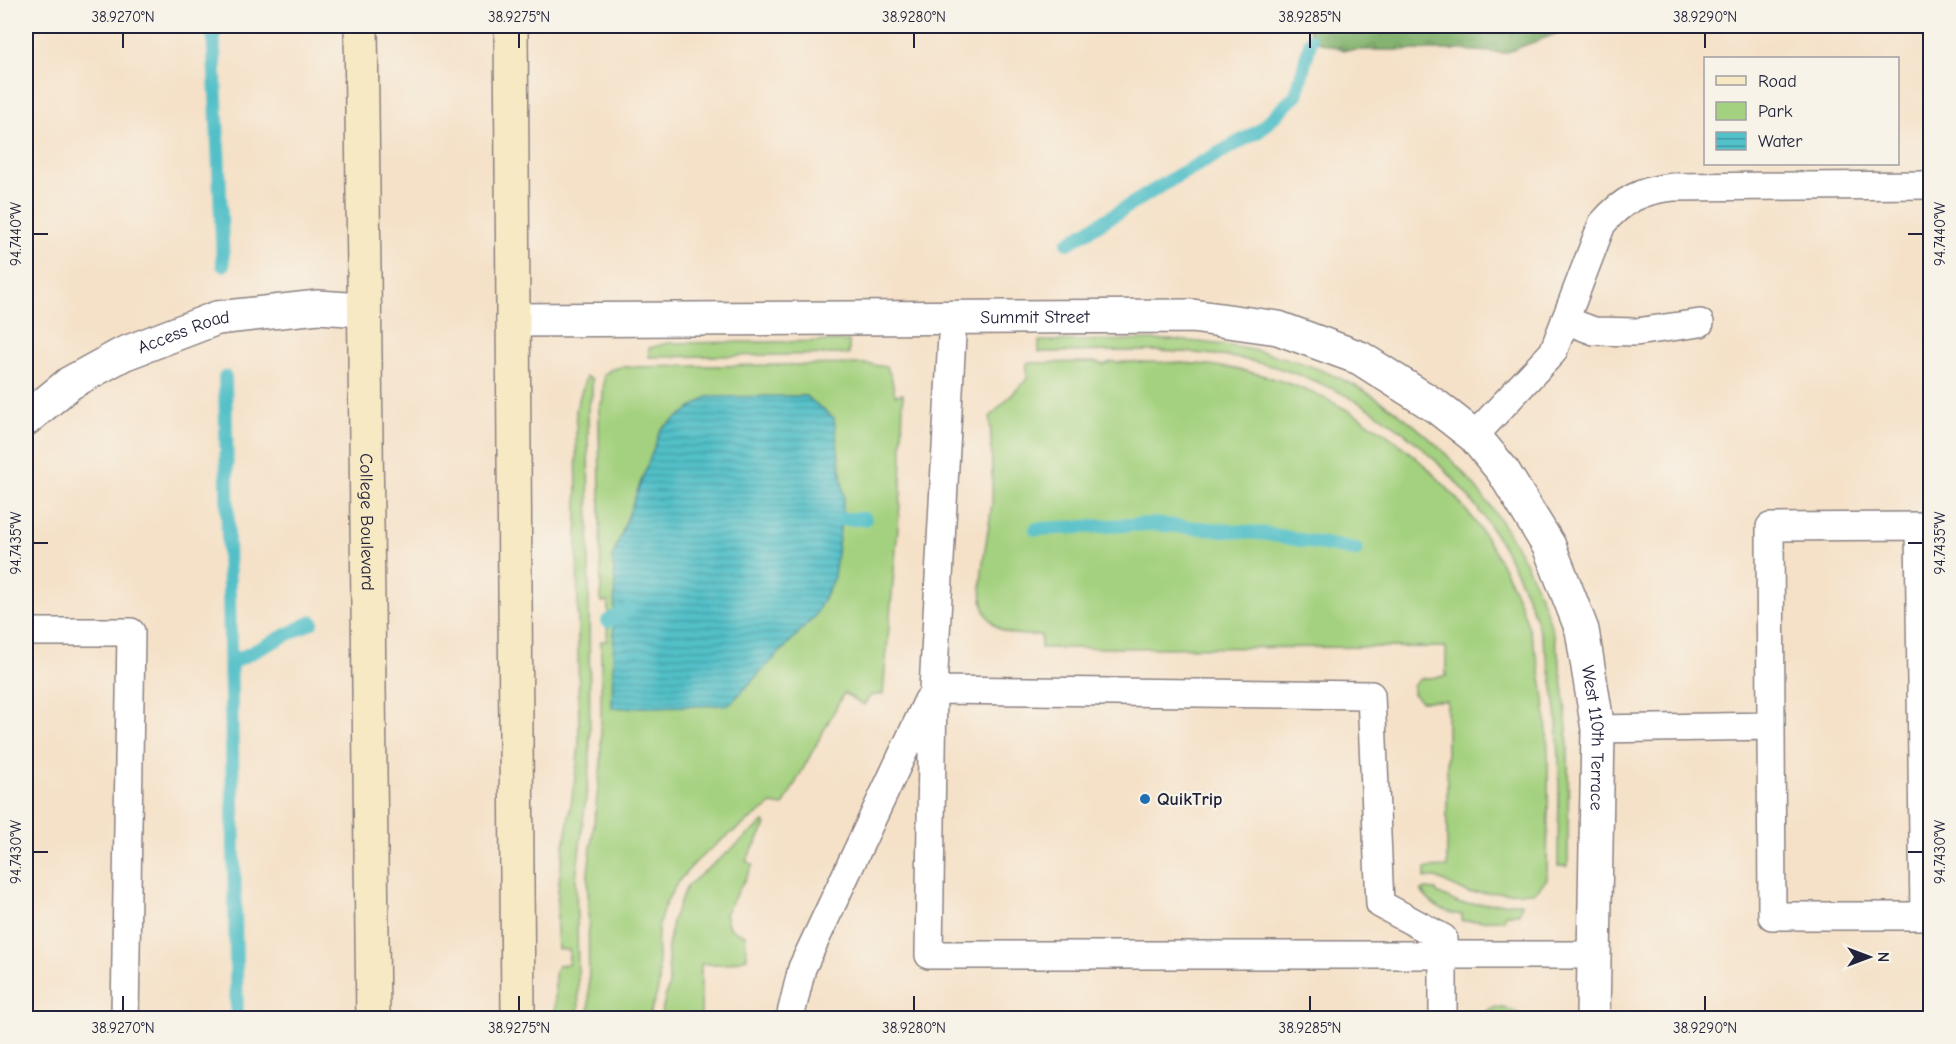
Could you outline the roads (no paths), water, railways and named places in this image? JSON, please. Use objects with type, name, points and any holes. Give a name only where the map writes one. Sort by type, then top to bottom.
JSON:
[{"type":"main road","name":"College Boulevard","points":[[361,26],[373,1018]]},
{"type":"main road","points":[[511,26],[518,1018]]},
{"type":"street","name":"Access Road","points":[[26,419],[70,383],[123,354],[217,318],[318,307],[363,310]]},
{"type":"street","name":"Summit Street","points":[[513,320],[1192,316],[1278,328],[1360,358],[1437,407],[1473,436],[1507,478]]},
{"type":"street","name":"West 110th Terrace","points":[[1507,478],[1550,546],[1582,630],[1598,729],[1593,1018]]},
{"type":"lane","points":[[1473,436],[1553,352],[1602,224],[1615,208],[1632,196],[1652,189],[1930,185]]},
{"type":"lane","points":[[953,317],[933,690],[928,955],[1594,955]]},
{"type":"lane","points":[[1565,320],[1594,332],[1636,332],[1700,323]]},
{"type":"lane","points":[[1919,526],[1923,916],[1772,916],[1771,726],[1770,527],[1919,526]]},
{"type":"lane","points":[[26,632],[130,632],[126,1018]]},
{"type":"lane","points":[[933,690],[1371,695],[1380,904],[1443,938],[1443,1018]]},
{"type":"lane","points":[[790,1018],[802,968],[933,690]]},
{"type":"lane","points":[[1598,729],[1771,726]]},
{"type":"water","points":[[806,396],[834,418],[844,497],[834,577],[815,616],[729,705],[612,708],[615,580],[612,558],[661,429],[707,397]]},
{"type":"waterway","points":[[213,26],[223,265]]},
{"type":"waterway","points":[[1068,243],[1179,175],[1259,131],[1296,95],[1311,40]]},
{"type":"waterway","points":[[225,377],[237,1018]]},
{"type":"waterway","points":[[842,519],[865,519]]},
{"type":"waterway","points":[[1036,529],[1152,524],[1268,534],[1356,550]]},
{"type":"waterway","points":[[608,621],[628,610]]},
{"type":"waterway","points":[[235,661],[312,622]]},
{"type":"place","name":"QuikTrip","points":[[1145,799]]}]
